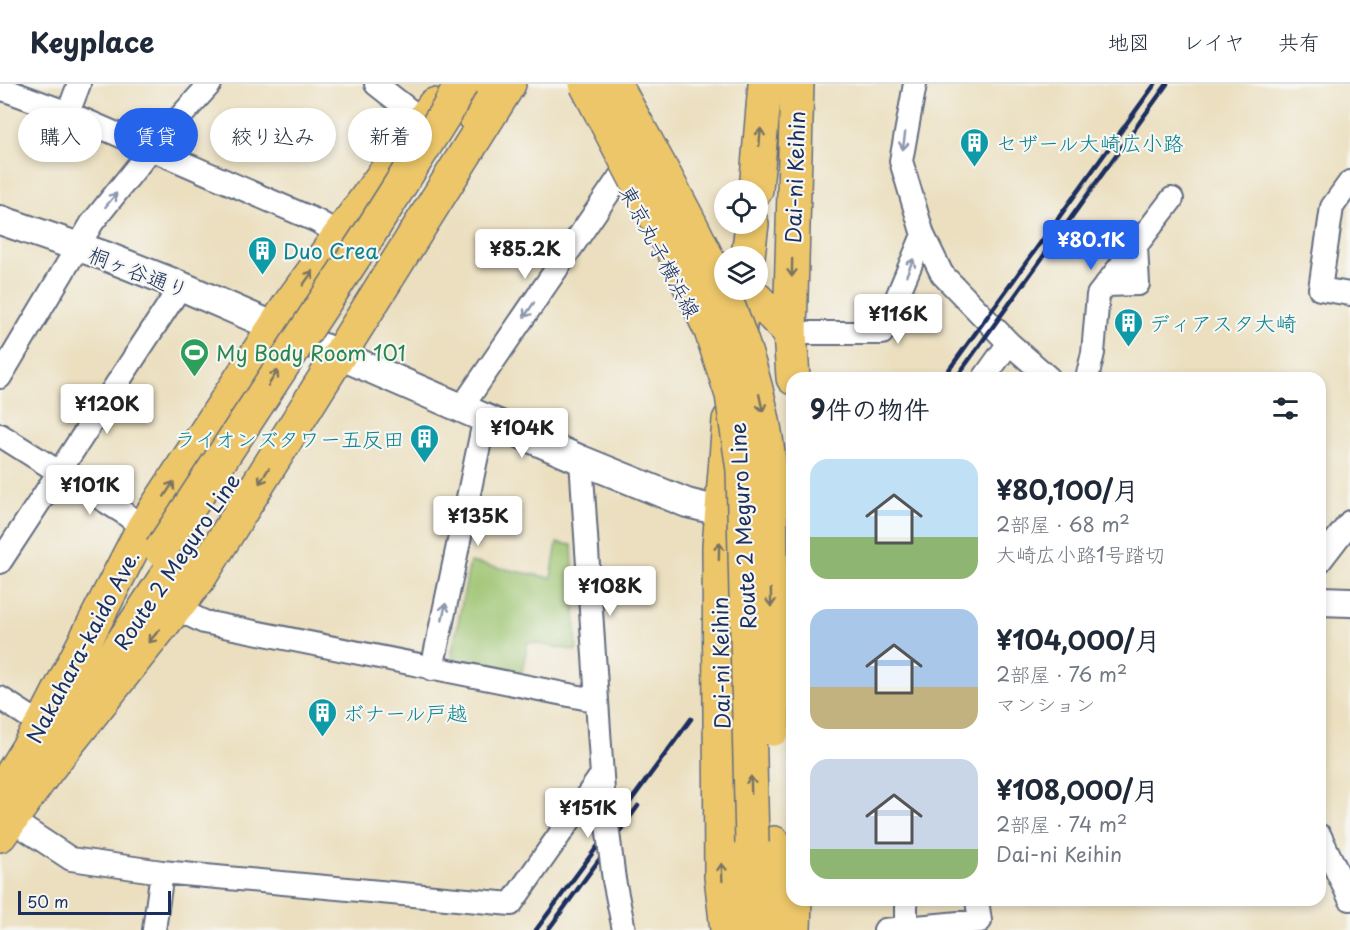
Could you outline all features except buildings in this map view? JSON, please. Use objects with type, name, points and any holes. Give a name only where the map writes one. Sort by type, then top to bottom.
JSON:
[{"type":"main road","name":"Nakahara-kaido Ave.","points":[[432,108],[448,84]]},
{"type":"main road","name":"Route 2 Meguro Line","points":[[42,725],[98,647],[161,546],[366,239],[448,109],[460,84]]},
{"type":"main road","name":"Route 2 Meguro Line","points":[[46,771],[87,696],[161,546],[492,84]]},
{"type":"main road","name":"Nakahara-kaido Ave.","points":[[3,816],[46,771],[177,609],[340,355],[509,84]]},
{"type":"main road","name":"東京丸子横浜線","points":[[573,84],[699,322],[717,371],[729,425]]},
{"type":"main road","name":"Route 2 Meguro Line","points":[[586,84],[679,262],[711,331],[732,395],[741,441],[763,843],[776,930]]},
{"type":"main road","name":"Route 2 Meguro Line","points":[[615,84],[705,254],[735,320],[761,403],[770,471],[763,843],[751,930]]},
{"type":"main road","points":[[628,84],[691,205],[715,246]]},
{"type":"main road","name":"Dai-ni Keihin","points":[[757,180],[765,84]]},
{"type":"main road","name":"Dai-ni Keihin","points":[[793,372],[790,333],[797,84]]},
{"type":"main road","name":"Nakahara-kaido Ave.","points":[[161,546],[275,327],[339,234],[393,162]]},
{"type":"main road","name":"Dai-ni Keihin","points":[[727,930],[721,864],[719,547],[729,425],[745,300]]},
{"type":"main road","points":[[756,300],[790,333]]},
{"type":"main road","name":"Nakahara-kaido Ave.","points":[[3,816],[42,725]]},
{"type":"main road","points":[[794,930],[795,906]]},
{"type":"street","points":[[70,108],[79,84]]},
{"type":"street","points":[[188,108],[210,84]]},
{"type":"street","points":[[376,84],[406,108]]},
{"type":"street","points":[[915,84],[901,161],[922,236],[942,274],[1009,343],[1042,372]]},
{"type":"street","points":[[0,88],[54,108]]},
{"type":"street","points":[[0,377],[92,223],[141,162]]},
{"type":"street","points":[[184,162],[317,221],[339,234]]},
{"type":"street","points":[[432,669],[474,412],[621,175]]},
{"type":"street","points":[[1350,182],[1332,207],[1320,289],[1350,294]]},
{"type":"street","points":[[1089,372],[1098,295],[1172,199]]},
{"type":"street","name":"桐ヶ谷通り","points":[[0,220],[181,286],[581,460],[687,503],[786,528]]},
{"type":"street","points":[[790,333],[882,333],[922,236]]},
{"type":"street","points":[[0,562],[181,286]]},
{"type":"street","points":[[988,372],[1009,343]]},
{"type":"street","points":[[0,435],[124,513],[161,546]]},
{"type":"street","points":[[581,460],[594,700],[614,880],[624,930]]},
{"type":"street","points":[[1326,553],[1350,522]]},
{"type":"street","points":[[1326,601],[1350,602]]},
{"type":"street","points":[[177,609],[204,622],[594,700]]},
{"type":"street","points":[[0,698],[42,725]]},
{"type":"street","points":[[3,816],[71,859],[162,872],[512,904],[602,785]]},
{"type":"street","points":[[1326,849],[1350,899]]},
{"type":"street","points":[[154,930],[162,872]]},
{"type":"street","points":[[904,906],[895,929],[980,921],[978,906]]},
{"type":"green space","points":[[557,543],[572,545],[577,651],[528,642],[521,676],[454,662],[452,653],[470,562],[551,578]]},
{"type":"railway","points":[[947,372],[1155,84]]},
{"type":"railway","points":[[960,372],[1167,84]]},
{"type":"railway","points":[[536,930],[691,719]]},
{"type":"railway","points":[[548,930],[638,806]]},
{"type":"place","name":"セザール大崎広小路","points":[[975,168]]},
{"type":"place","name":"Duo Crea","points":[[262,276]]},
{"type":"place","name":"ディアスタ大崎","points":[[1128,348]]},
{"type":"place","name":"My Body Room 101","points":[[195,378]]},
{"type":"place","name":"ライオンズタワー五反田","points":[[425,464]]},
{"type":"place","name":"ボナール戸越","points":[[322,738]]}]
